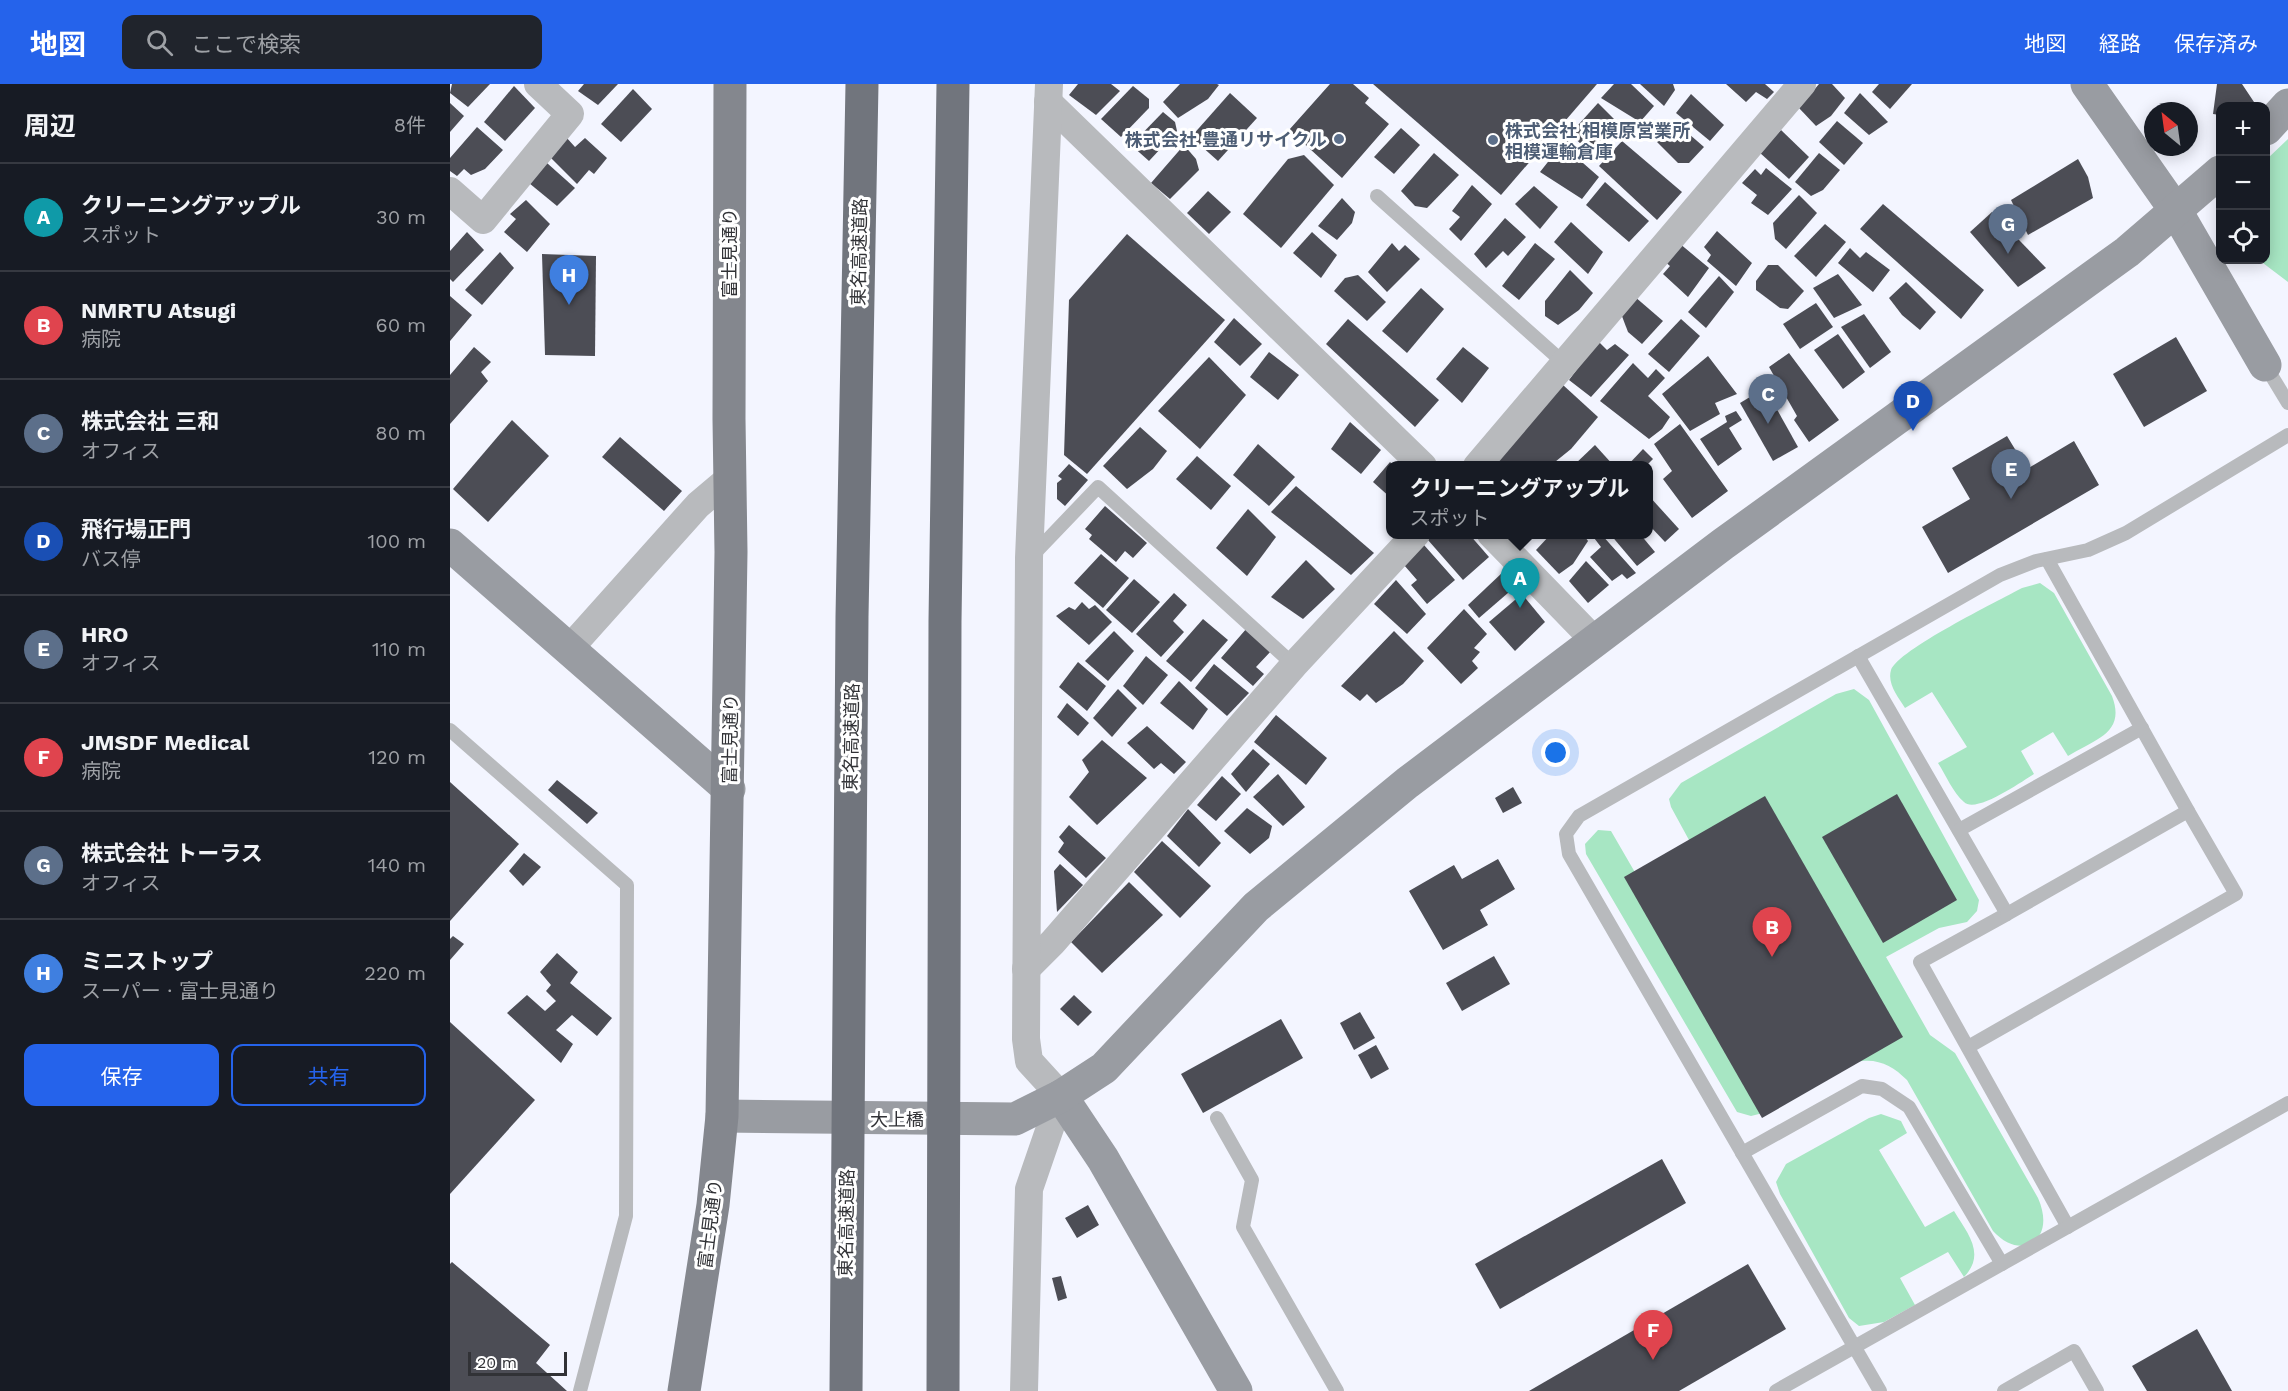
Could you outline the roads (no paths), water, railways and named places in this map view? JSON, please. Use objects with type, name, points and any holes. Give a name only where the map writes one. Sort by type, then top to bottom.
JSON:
[{"type":"highway","name":"東名高速道路","points":[[846,1391],[852,617],[862,84]]},
{"type":"highway","points":[[943,1391],[945,621],[953,84]]},
{"type":"main road","name":"富士見通り","points":[[684,1391],[712,1216],[722,1116],[729,789],[730,84]]},
{"type":"street","points":[[450,191],[483,220],[498,202],[570,114],[538,84]]},
{"type":"street","points":[[1480,461],[1802,84]]},
{"type":"street","points":[[2087,84],[2176,211],[2265,365]]},
{"type":"street","points":[[1054,90],[1419,461]]},
{"type":"street","points":[[1054,90],[1029,558],[1026,1039],[1029,1060],[1061,1096],[1103,1159],[1236,1391]]},
{"type":"street","points":[[2270,124],[2288,105]]},
{"type":"street","points":[[1024,1391],[1029,1190],[1061,1096],[1104,1068],[1256,907],[1407,783],[1594,640],[1936,388],[2127,252],[2216,176]]},
{"type":"street","points":[[569,649],[698,506],[730,478]]},
{"type":"street","points":[[1026,969],[1053,942],[1294,665],[1411,539]]},
{"type":"street","points":[[1496,539],[1594,640]]},
{"type":"street","points":[[450,545],[729,789]]},
{"type":"street","name":"大上橋","points":[[722,1116],[1015,1119],[1061,1096]]},
{"type":"lane","points":[[1377,196],[1564,363]]},
{"type":"lane","points":[[2265,365],[2288,403]]},
{"type":"lane","points":[[1880,1391],[1569,854],[1566,834],[1579,816],[2001,575],[2047,559],[2088,550],[2126,533],[2288,435]]},
{"type":"lane","points":[[1029,558],[1098,487],[1294,665]]},
{"type":"lane","points":[[1968,1047],[2236,894],[2047,559]]},
{"type":"lane","points":[[1858,656],[2007,914]]},
{"type":"lane","points":[[1959,830],[2142,728]]},
{"type":"lane","points":[[450,730],[627,885],[626,1216],[580,1391]]},
{"type":"lane","points":[[2068,1227],[1920,962],[2188,811]]},
{"type":"lane","points":[[1742,1153],[1862,1086],[1882,1089],[1909,1107],[2002,1264]]},
{"type":"lane","points":[[1776,1391],[2288,1103]]},
{"type":"lane","points":[[1217,1118],[1252,1180],[1244,1227],[1336,1391]]},
{"type":"lane","points":[[2004,1391],[2074,1351],[2097,1391]]},
{"type":"place","name":"株式会社 豊通リサイクル","points":[[1339,139]]},
{"type":"place","name":"株式会社 相模原営業所 相模運輸倉庫","points":[[1493,140]]},
{"type":"place","name":"株式会社 トーラス","points":[[2008,254]]},
{"type":"place","name":"ミニストップ","points":[[569,305]]},
{"type":"place","name":"株式会社 三和","points":[[1768,424]]},
{"type":"place","name":"飛行場正門","points":[[1913,431]]},
{"type":"place","name":"HRO","points":[[2011,499]]},
{"type":"place","name":"クリーニングアップル","points":[[1520,608]]},
{"type":"place","name":"NMRTU Atsugi","points":[[1772,957]]},
{"type":"place","name":"JMSDF Medical","points":[[1653,1360]]}]
